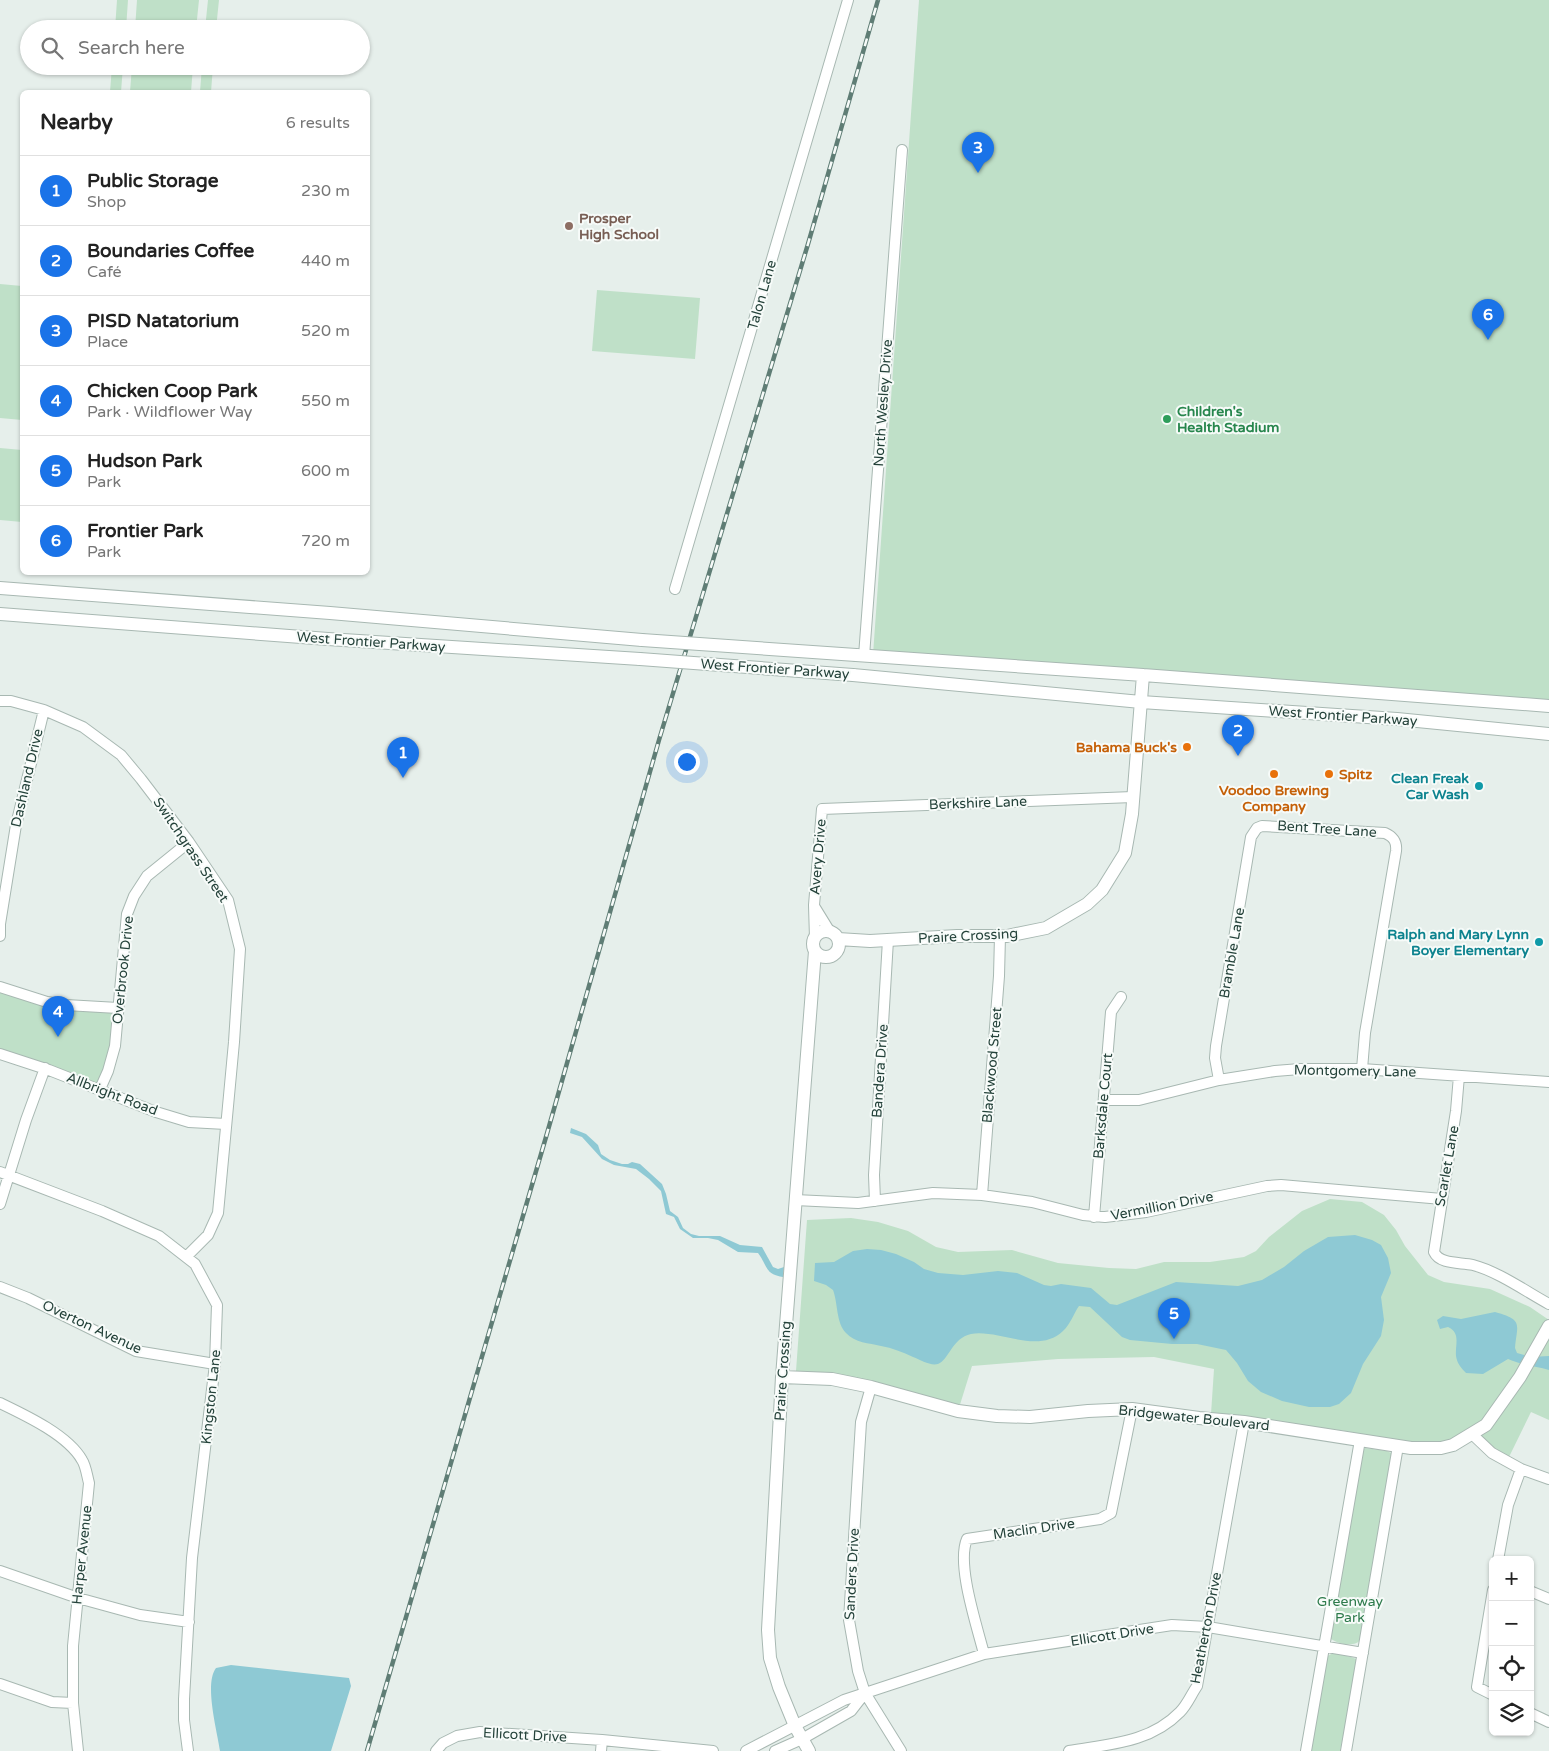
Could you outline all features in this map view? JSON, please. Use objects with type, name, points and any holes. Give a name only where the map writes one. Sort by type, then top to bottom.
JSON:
[{"type":"street","name":"Talon Lane","points":[[675,589],[848,0]]},
{"type":"street","name":"North Wesley Drive","points":[[860,656],[902,150]]},
{"type":"street","name":"West Frontier Parkway","points":[[0,588],[340,614],[642,640],[1549,706]]},
{"type":"street","name":"West Frontier Parkway","points":[[0,614],[328,639],[853,675],[1141,702],[1397,719],[1549,734]]},
{"type":"street","name":"Praire Crossing","points":[[834,935],[870,941],[1023,934],[1046,928],[1076,911],[1102,890],[1125,853],[1130,831],[1143,675]]},
{"type":"street","name":"Switchgrass Street","points":[[0,700],[44,710],[83,727],[121,755],[189,842],[228,900],[240,949],[234,1042],[218,1213],[208,1235],[186,1257]]},
{"type":"street","name":"Dashland Drive","points":[[0,936],[0,924],[16,824],[44,710]]},
{"type":"street","name":"Berkshire Lane","points":[[822,809],[1133,797]]},
{"type":"street","name":"Avery Drive","points":[[815,938],[814,905],[822,809]]},
{"type":"street","name":"Bent Tree Lane","points":[[1257,828],[1268,825],[1385,834],[1391,835],[1395,839],[1396,851],[1365,1033],[1362,1069]]},
{"type":"street","name":"Bramble Lane","points":[[1219,1080],[1216,1068],[1216,1046],[1251,837],[1257,828]]},
{"type":"street","name":"Overbrook Drive","points":[[100,1089],[108,1071],[115,1046],[124,967],[127,914],[134,896],[147,876],[189,842]]},
{"type":"street","name":"Avery Drive","points":[[814,905],[834,935]]},
{"type":"street","points":[[821,932],[834,935],[839,948],[837,952],[832,956],[820,954],[813,942],[815,938],[821,932]]},
{"type":"street","name":"Blackwood Street","points":[[982,1195],[999,976],[1000,936]]},
{"type":"street","name":"Bandera Drive","points":[[876,1201],[874,1175],[888,940]]},
{"type":"street","name":"Praire Crossing","points":[[837,952],[870,941]]},
{"type":"street","name":"Praire Crossing","points":[[809,1751],[795,1726],[770,1658],[768,1630],[782,1377],[795,1200],[812,984],[820,954]]},
{"type":"street","points":[[0,987],[66,1006],[118,1008]]},
{"type":"street","name":"Barksdale Court","points":[[1094,1217],[1111,1012],[1121,997]]},
{"type":"street","name":"Allbright Road","points":[[0,1054],[45,1068],[156,1112],[189,1122],[226,1124]]},
{"type":"street","points":[[0,1204],[5,1173],[45,1068]]},
{"type":"street","name":"Montgomery Lane","points":[[1104,1100],[1139,1100],[1219,1080],[1275,1071],[1324,1068],[1549,1082]]},
{"type":"street","name":"Scarlet Lane","points":[[1459,1076],[1456,1111],[1434,1246],[1436,1256],[1443,1260],[1473,1265],[1489,1271],[1549,1304]]},
{"type":"street","name":"Kingston Lane","points":[[5,1173],[102,1211],[159,1236],[195,1264],[218,1305],[215,1364],[192,1558],[184,1699],[188,1751]]},
{"type":"street","name":"Vermillion Drive","points":[[795,1200],[858,1203],[933,1193],[982,1195],[1032,1202],[1094,1217],[1116,1217],[1267,1186],[1281,1185],[1442,1199]]},
{"type":"street","name":"Overton Avenue","points":[[0,1287],[28,1298],[136,1351],[215,1364]]},
{"type":"street","name":"Bridgewater Boulevard","points":[[782,1377],[832,1379],[871,1387],[958,1410],[997,1416],[1030,1417],[1132,1409],[1244,1422],[1411,1448],[1441,1448],[1453,1445],[1486,1425],[1520,1377],[1549,1326]]},
{"type":"street","name":"Sanders Drive","points":[[871,1387],[861,1422],[849,1620],[858,1671],[865,1693],[901,1751]]},
{"type":"street","name":"Harper Avenue","points":[[0,1403],[33,1419],[64,1439],[82,1460],[89,1482],[72,1646],[73,1703],[78,1751]]},
{"type":"street","name":"Maclin Drive","points":[[984,1654],[963,1567],[963,1547],[967,1539],[1100,1520],[1111,1513],[1132,1409]]},
{"type":"street","name":"Heatherton Drive","points":[[1069,1751],[1137,1739],[1164,1726],[1181,1711],[1197,1686],[1244,1422]]},
{"type":"street","points":[[1472,1434],[1492,1453],[1521,1469],[1549,1479]]},
{"type":"street","points":[[1306,1751],[1360,1440]]},
{"type":"street","points":[[1346,1751],[1398,1446]]},
{"type":"street","points":[[1499,1556],[1508,1505],[1521,1469]]},
{"type":"street","points":[[0,1571],[78,1598],[140,1616],[189,1622]]},
{"type":"street","points":[[1534,1593],[1549,1599]]},
{"type":"street","points":[[1489,1692],[1477,1687],[1491,1601]]},
{"type":"street","name":"Ellicott Drive","points":[[746,1751],[844,1700],[984,1654],[1172,1625],[1208,1627],[1363,1653]]},
{"type":"street","points":[[0,1684],[52,1702],[73,1703]]},
{"type":"street","name":"Ellicott Drive","points":[[774,1751],[802,1739],[851,1711],[865,1693]]},
{"type":"street","points":[[1534,1714],[1549,1722]]},
{"type":"street","name":"Ellicott Drive","points":[[436,1751],[443,1743],[457,1736],[480,1732],[602,1746],[712,1751]]},
{"type":"green space","points":[[117,0],[128,0],[127,20],[116,20]]},
{"type":"green space","points":[[137,0],[199,0],[197,20],[136,20]]},
{"type":"green space","points":[[208,0],[219,0],[217,20],[206,20]]},
{"type":"green space","points":[[919,0],[1549,0],[1549,703],[873,655]]},
{"type":"green space","points":[[111,75],[122,75],[121,90],[110,90]]},
{"type":"green space","points":[[131,75],[192,75],[191,90],[130,90]]},
{"type":"green space","points":[[201,75],[212,75],[211,90],[200,90]]},
{"type":"green space","points":[[0,284],[20,286],[20,420],[0,418]]},
{"type":"green space","points":[[597,290],[700,298],[695,359],[592,351]]},
{"type":"green space","points":[[0,448],[20,450],[20,522],[0,520]]},
{"type":"green space","points":[[0,987],[47,1002],[118,1008],[115,1046],[100,1089],[0,1054]]},
{"type":"green space","points":[[1330,1199],[1362,1202],[1384,1215],[1428,1275],[1444,1282],[1490,1289],[1530,1307],[1549,1320],[1549,1420],[1531,1412],[1509,1457],[1487,1443],[1477,1431],[1448,1441],[1414,1443],[1339,1430],[1211,1414],[1214,1369],[1154,1357],[1058,1359],[972,1366],[958,1411],[796,1371],[807,1220],[851,1218],[878,1222],[908,1231],[936,1247],[958,1252],[1012,1250],[1058,1263],[1136,1269],[1164,1262],[1210,1262],[1244,1257],[1256,1251],[1269,1237],[1302,1211]]},
{"type":"green space","name":"Greenway Park","points":[[1365,1448],[1387,1451],[1391,1453],[1392,1458],[1361,1639],[1355,1644],[1347,1644],[1331,1639],[1330,1634],[1361,1453]]},
{"type":"green space","name":"Greenway Park","points":[[1333,1653],[1356,1659],[1357,1666],[1340,1751],[1309,1751],[1326,1657]]},
{"type":"water","points":[[571,1128],[586,1134],[598,1145],[601,1154],[610,1160],[622,1164],[632,1162],[640,1164],[662,1184],[670,1211],[678,1217],[683,1228],[691,1234],[720,1236],[740,1245],[762,1247],[773,1267],[778,1269],[784,1267],[783,1277],[769,1272],[758,1253],[738,1252],[718,1240],[693,1238],[680,1229],[674,1217],[666,1214],[661,1191],[649,1179],[636,1169],[614,1165],[602,1159],[582,1137],[570,1133]]},
{"type":"water","points":[[1355,1235],[1381,1245],[1388,1258],[1391,1273],[1381,1297],[1384,1320],[1381,1336],[1363,1364],[1351,1393],[1339,1404],[1330,1407],[1309,1407],[1282,1401],[1261,1392],[1248,1381],[1226,1350],[1197,1344],[1172,1344],[1130,1340],[1122,1337],[1090,1307],[1079,1306],[1063,1331],[1053,1338],[1042,1341],[1030,1341],[982,1333],[971,1334],[959,1340],[942,1362],[938,1364],[929,1363],[897,1350],[854,1339],[846,1333],[840,1324],[833,1290],[826,1285],[814,1281],[815,1263],[834,1262],[853,1251],[881,1250],[896,1254],[924,1269],[938,1273],[963,1275],[998,1271],[1017,1273],[1044,1285],[1061,1284],[1091,1288],[1110,1304],[1117,1305],[1176,1282],[1238,1286],[1262,1280],[1328,1237]]},
{"type":"water","points":[[1495,1312],[1511,1318],[1517,1324],[1515,1348],[1517,1353],[1531,1357],[1549,1356],[1549,1370],[1508,1359],[1483,1374],[1466,1373],[1464,1371],[1457,1359],[1455,1332],[1448,1327],[1440,1329],[1437,1320],[1443,1316],[1461,1319]]},
{"type":"water","points":[[231,1665],[349,1678],[351,1686],[331,1751],[220,1751],[212,1708],[211,1685],[216,1668]]},
{"type":"railway","points":[[367,1751],[546,1137],[659,740],[808,244],[878,0]]},
{"type":"place","name":"PISD Natatorium","points":[[978,173]]},
{"type":"place","name":"Prosper High School","points":[[569,226]]},
{"type":"place","name":"Frontier Park","points":[[1488,340]]},
{"type":"place","name":"Children's Health Stadium","points":[[1167,419]]},
{"type":"place","name":"Bahama Buck's","points":[[1187,747]]},
{"type":"place","name":"Boundaries Coffee","points":[[1238,756]]},
{"type":"place","name":"Voodoo Brewing Company","points":[[1274,774]]},
{"type":"place","name":"Spitz","points":[[1329,774]]},
{"type":"place","name":"Public Storage","points":[[403,778]]},
{"type":"place","name":"Clean Freak Car Wash","points":[[1479,786]]},
{"type":"place","name":"Ralph and Mary Lynn Boyer Elementary","points":[[1539,942]]},
{"type":"place","name":"Chicken Coop Park","points":[[58,1037]]},
{"type":"place","name":"Hudson Park","points":[[1174,1339]]}]
